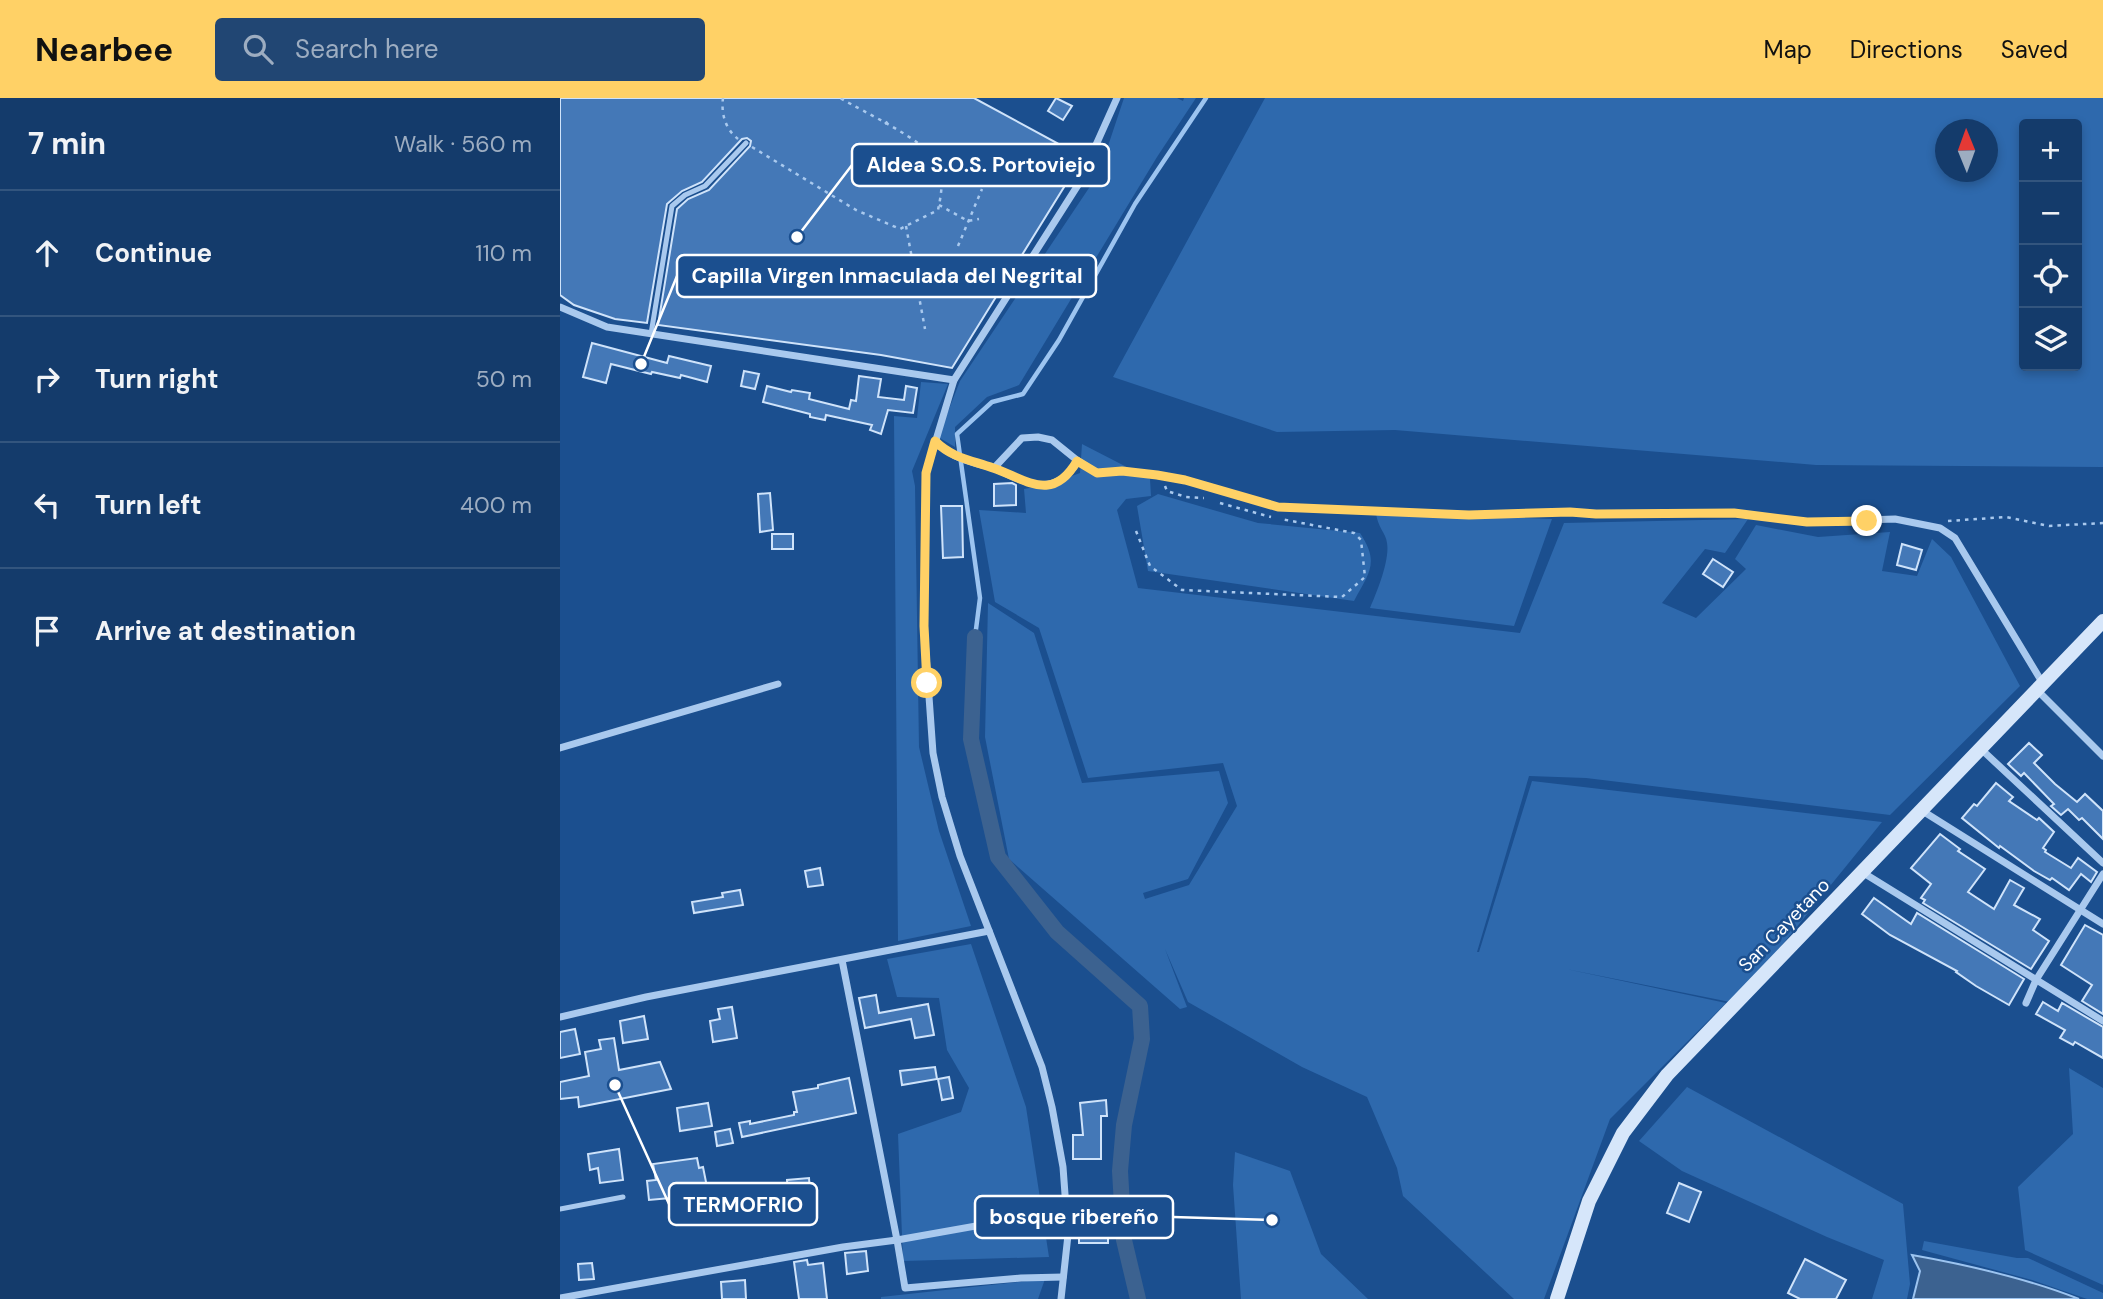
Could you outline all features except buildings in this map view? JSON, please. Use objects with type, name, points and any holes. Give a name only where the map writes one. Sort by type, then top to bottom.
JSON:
[{"type":"main road","name":"San Cayetano","points":[[1557,1299],[1590,1201],[1623,1133],[1667,1074],[2103,621]]},
{"type":"street","points":[[1061,1299],[1068,1235],[1063,1167],[1042,1067],[960,856],[942,797],[933,754],[924,626],[926,473],[954,380],[1078,185],[1117,98]]},
{"type":"street","points":[[560,307],[607,327],[954,380]]},
{"type":"street","points":[[994,468],[1022,438],[1030,438],[1052,440],[1077,461],[1097,473],[1122,471],[1185,480],[1278,507],[1469,515],[1570,512],[1734,513],[1807,522],[1895,519],[1941,528],[1955,538],[2039,685],[2103,756]]},
{"type":"street","points":[[935,441],[945,452],[971,463],[994,468],[1033,485],[1046,485],[1070,474],[1077,461]]},
{"type":"street","points":[[560,748],[778,684]]},
{"type":"street","points":[[1980,748],[2103,863]]},
{"type":"street","points":[[1921,810],[2103,924]]},
{"type":"street","points":[[1861,872],[2103,1021]]},
{"type":"street","points":[[2026,1003],[2036,980],[2103,874]]},
{"type":"street","points":[[560,1017],[646,997],[989,931]]},
{"type":"street","points":[[842,960],[905,1288],[1063,1277]]},
{"type":"street","points":[[560,1298],[1066,1210]]},
{"type":"lane","points":[[651,334],[672,206],[685,195],[705,186],[746,143]]},
{"type":"lane","points":[[560,1209],[623,1197]]},
{"type":"path","points":[[723,98],[721,113],[733,136],[856,210],[900,229],[938,210],[941,191],[939,163],[925,147],[840,98]]},
{"type":"path","points":[[885,124],[891,118]]},
{"type":"path","points":[[934,158],[941,146]]},
{"type":"path","points":[[958,246],[982,189]]},
{"type":"path","points":[[939,205],[968,221],[979,219]]},
{"type":"path","points":[[906,226],[925,329]]},
{"type":"path","points":[[1136,531],[1150,566],[1182,590],[1342,597],[1365,577],[1361,540],[1354,533],[1262,516],[1203,498],[1186,497],[1167,491],[1157,475]]},
{"type":"path","points":[[1940,521],[2006,517],[2049,526],[2103,523]]},
{"type":"shaded area","points":[[1124,98],[1177,98],[1183,101],[1184,98],[1196,98],[1157,157],[1019,385],[987,397],[955,427],[955,447],[938,437],[960,381],[1099,173]]},
{"type":"shaded area","points":[[1265,98],[2103,98],[2103,467],[1816,465],[1395,430],[1277,432],[1113,377]]},
{"type":"shaded area","points":[[921,382],[948,384],[912,471],[915,486],[919,747],[939,831],[971,926],[898,941],[894,416],[917,418]]},
{"type":"shaded area","points":[[1082,444],[1150,479],[1151,496],[1126,499],[1117,510],[1138,588],[1520,633],[1564,523],[1748,519],[1725,553],[1705,549],[1662,603],[1696,618],[1746,569],[1735,559],[1756,525],[1818,537],[1890,532],[1882,571],[1917,576],[1932,539],[1951,557],[2020,686],[1890,815],[1586,778],[1529,776],[1477,952],[1532,781],[1882,822],[1735,1003],[1566,969],[1726,1003],[1610,1119],[1544,1299],[1514,1299],[1403,1196],[1397,1168],[1367,1097],[1302,1067],[1188,1002],[1165,949],[1187,1007],[1180,1009],[1009,859],[985,737],[988,603],[1034,633],[1082,783],[1219,771],[1228,803],[1188,879],[1143,893],[1145,899],[1189,885],[1237,806],[1223,763],[1088,778],[1039,628],[995,602],[979,510],[1026,513],[1024,489],[1050,484],[1080,473]]},
{"type":"shaded area","points":[[1158,494],[1258,523],[1360,533],[1370,552],[1368,575],[1354,601],[1148,571],[1137,506]]},
{"type":"shaded area","points":[[1376,512],[1552,519],[1514,626],[1370,608],[1387,558],[1386,539]]},
{"type":"shaded area","points":[[971,944],[1026,1107],[1049,1257],[903,1261],[898,1134],[961,1112],[969,1088],[947,1050],[939,998],[897,997],[887,959]]},
{"type":"shaded area","points":[[2069,1068],[2103,1088],[2103,1285],[2025,1250],[2018,1187],[2073,1134]]},
{"type":"shaded area","points":[[1687,1087],[1903,1204],[1910,1284],[1907,1299],[1872,1299],[1884,1260],[1682,1171],[1639,1141]]},
{"type":"shaded area","points":[[1235,1152],[1290,1171],[1321,1254],[1368,1299],[1241,1299],[1233,1185]]},
{"type":"shaded area","points":[[1924,1241],[2028,1258],[2103,1293],[2103,1299],[2087,1299],[2032,1280],[1922,1250]]},
{"type":"shaded area","points":[[1912,1255],[1997,1273],[2079,1299],[1913,1299],[1920,1271]]},
{"type":"shaded area","points":[[1045,1279],[1038,1299],[881,1299],[881,1297]]},
{"type":"waterway","points":[[975,637],[980,598],[957,434],[992,402],[1023,394],[1059,340],[1135,204],[1206,98]]},
{"type":"waterway","points":[[975,637],[971,739],[998,857],[1057,932],[1140,1006],[1142,1039],[1124,1125],[1120,1171],[1124,1240],[1138,1299]]},
{"type":"place","name":"Aldea S.O.S. Portoviejo","points":[[797,237]]},
{"type":"place","name":"Capilla Virgen Inmaculada del Negrital","points":[[641,364]]},
{"type":"place","name":"TERMOFRIO","points":[[615,1085]]},
{"type":"place","name":"bosque ribereño","points":[[1272,1220]]},
{"type":"route","points":[[927,683],[924,626],[926,473],[935,441],[945,452],[971,463],[994,468],[1033,485],[1046,485],[1060,480],[1070,474],[1077,461],[1097,473],[1122,471],[1185,480],[1278,507],[1469,515],[1570,512],[1734,513],[1807,522],[1867,521]]}]
